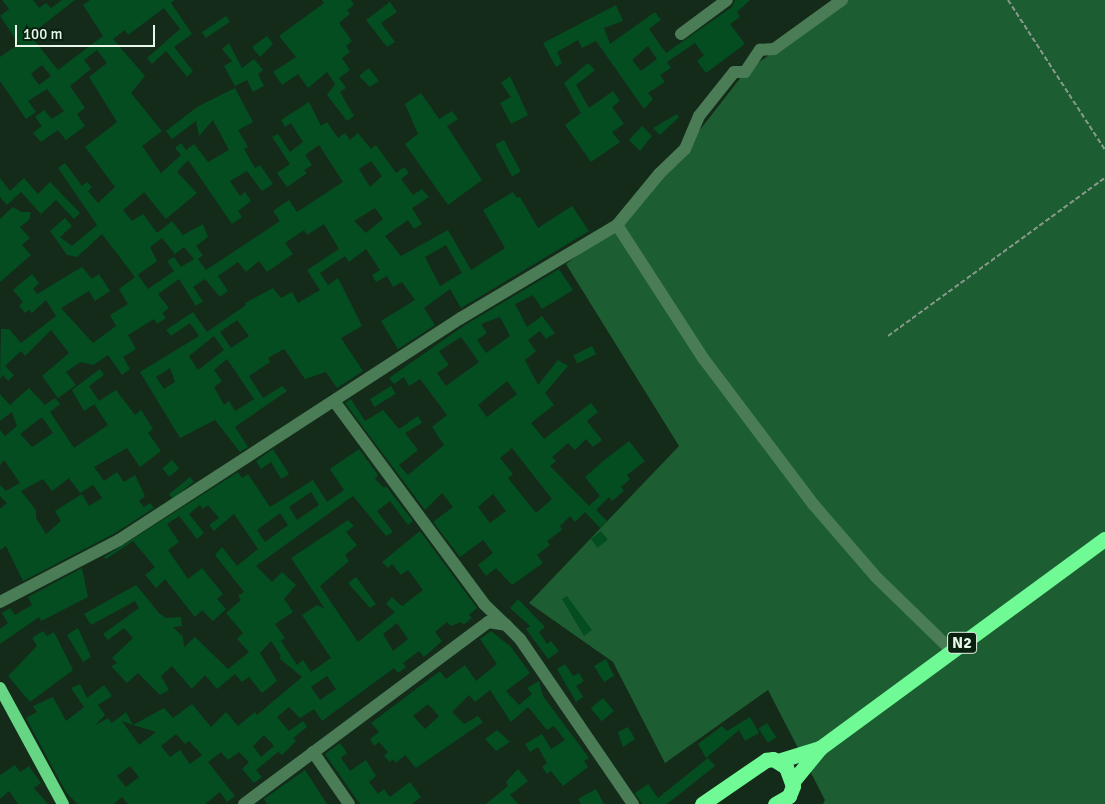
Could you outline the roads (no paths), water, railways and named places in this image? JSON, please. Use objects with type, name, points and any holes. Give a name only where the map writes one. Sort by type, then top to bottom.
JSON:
[{"type":"highway","name":"N2","points":[[778,761],[820,748],[1105,539]]},
{"type":"highway","name":"N2","points":[[791,794],[820,748]]},
{"type":"highway","points":[[702,804],[766,760],[778,761],[791,794],[775,804]]},
{"type":"main road","points":[[0,688],[63,804]]},
{"type":"street","points":[[681,34],[728,0]]},
{"type":"street","points":[[0,602],[119,540],[334,401],[618,225],[659,174],[685,149],[699,116],[734,72],[745,72],[760,50],[774,49],[842,0]]},
{"type":"street","points":[[618,225],[703,358],[813,504],[876,577],[952,651]]},
{"type":"street","points":[[334,401],[484,604],[520,639],[633,804]]},
{"type":"street","points":[[244,804],[488,622],[506,625]]},
{"type":"street","points":[[313,752],[349,804]]}]
